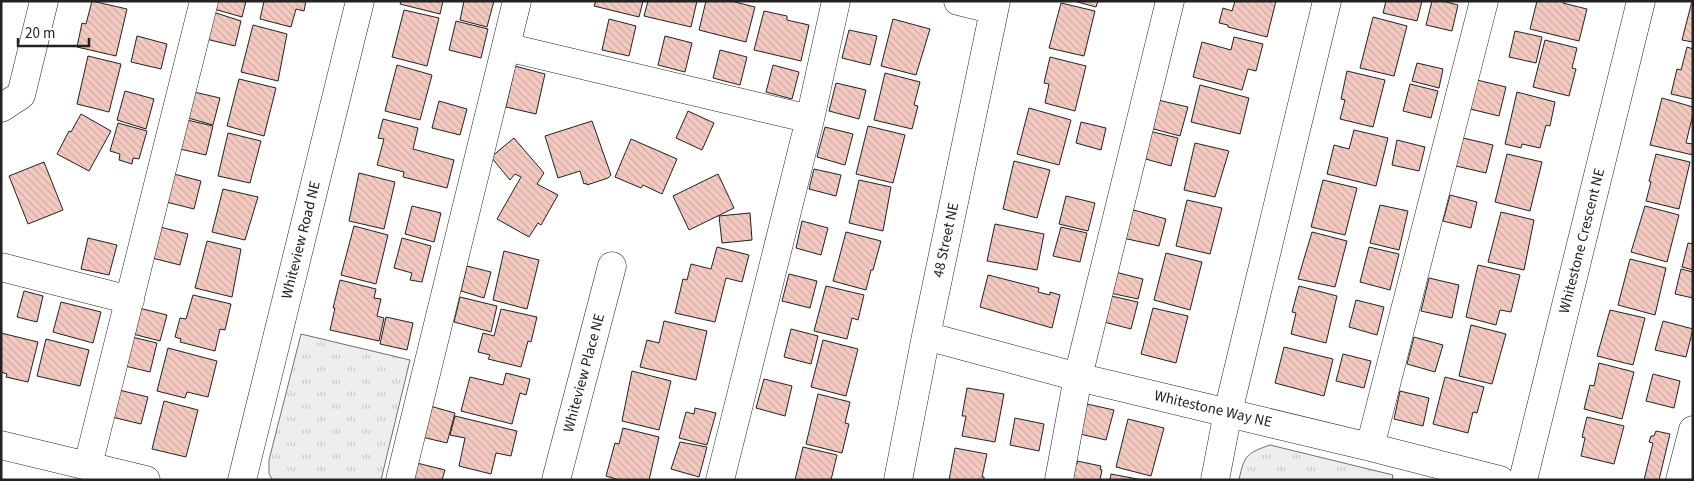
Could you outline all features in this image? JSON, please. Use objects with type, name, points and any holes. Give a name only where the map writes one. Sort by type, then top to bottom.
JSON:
[{"type":"street","points":[[1,108],[21,95],[44,1]]},
{"type":"street","points":[[88,466],[204,1]]},
{"type":"street","name":"Whiteview Road NE","points":[[242,480],[360,1]]},
{"type":"street","points":[[400,480],[517,1]]},
{"type":"street","points":[[720,480],[810,119],[836,1]]},
{"type":"street","points":[[958,1],[995,6]]},
{"type":"street","points":[[1059,480],[1078,377],[1170,1]]},
{"type":"street","points":[[1215,480],[1228,412],[1327,1]]},
{"type":"street","points":[[1370,447],[1484,1]]},
{"type":"street","name":"Whitestone Crescent NE","points":[[1523,480],[1641,1]]},
{"type":"street","name":"48 Street NE","points":[[898,480],[995,6]]},
{"type":"street","points":[[506,46],[810,119]]},
{"type":"street","name":"Whiteview Place NE","points":[[556,480],[612,266]]},
{"type":"street","points":[[1,267],[130,300]]},
{"type":"street","name":"Whitestone Way NE","points":[[926,336],[1078,377],[1228,412],[1500,480]]},
{"type":"street","points":[[1680,480],[1693,430]]},
{"type":"street","points":[[1,444],[146,480]]},
{"type":"green space","points":[[301,334],[410,360],[381,480],[273,480],[269,474],[269,460]]},
{"type":"green space","points":[[1270,445],[1393,475],[1392,480],[1239,480],[1243,465],[1248,456],[1256,450]]},
{"type":"building","points":[[92,1],[127,9],[116,56],[77,47],[82,23],[86,24]]},
{"type":"building","points":[[216,1],[246,1],[242,17],[214,9]]},
{"type":"building","points":[[264,1],[306,1],[304,11],[296,9],[291,27],[260,19]]},
{"type":"building","points":[[401,1],[443,1],[440,14],[400,4]]},
{"type":"building","points":[[464,1],[494,1],[487,27],[460,20]]},
{"type":"building","points":[[596,1],[643,1],[639,17],[594,6]]},
{"type":"building","points":[[648,1],[697,1],[691,27],[644,16]]},
{"type":"building","points":[[706,1],[731,1],[755,7],[746,42],[699,30]]},
{"type":"building","points":[[1074,1],[1098,1],[1096,7]]},
{"type":"building","points":[[1235,1],[1276,1],[1267,37],[1219,23],[1223,8],[1232,11]]},
{"type":"building","points":[[1386,1],[1422,1],[1417,21],[1383,13]]},
{"type":"building","points":[[1432,1],[1442,1],[1458,5],[1452,31],[1426,25]]},
{"type":"building","points":[[1537,1],[1564,1],[1563,3],[1587,9],[1579,41],[1530,29]]},
{"type":"building","points":[[1693,1],[1693,42],[1682,40]]},
{"type":"building","points":[[1061,3],[1095,11],[1084,56],[1049,48]]},
{"type":"building","points":[[404,10],[439,18],[427,66],[392,57]]},
{"type":"building","points":[[764,11],[787,16],[787,20],[809,25],[801,61],[754,50]]},
{"type":"building","points":[[213,12],[241,21],[235,46],[206,39]]},
{"type":"building","points":[[1373,17],[1407,26],[1394,76],[1360,68]]},
{"type":"building","points":[[609,19],[636,26],[629,56],[602,50]]},
{"type":"building","points":[[893,19],[930,29],[916,75],[881,66]]},
{"type":"building","points":[[456,21],[488,29],[481,58],[449,50]]},
{"type":"building","points":[[253,25],[287,34],[278,81],[241,72]]},
{"type":"building","points":[[849,30],[877,36],[870,65],[842,58]]},
{"type":"building","points":[[1515,31],[1542,37],[1536,63],[1509,57]]},
{"type":"building","points":[[137,36],[167,44],[161,69],[131,62]]},
{"type":"building","points":[[665,36],[692,43],[685,72],[658,65]]},
{"type":"building","points":[[1234,37],[1263,44],[1256,71],[1248,69],[1242,90],[1193,77],[1202,42],[1231,50]]},
{"type":"building","points":[[1545,40],[1577,48],[1572,68],[1576,69],[1569,96],[1533,87]]},
{"type":"building","points":[[1687,47],[1693,49],[1693,99],[1671,94],[1677,69],[1681,70]]},
{"type":"building","points":[[720,50],[747,57],[740,85],[713,78]]},
{"type":"building","points":[[88,56],[121,64],[109,112],[77,104]]},
{"type":"building","points":[[1050,57],[1086,66],[1075,111],[1045,103],[1049,84],[1044,83]]},
{"type":"building","points":[[1417,63],[1443,69],[1439,88],[1412,81]]},
{"type":"building","points":[[397,65],[432,75],[420,120],[385,111]]},
{"type":"building","points":[[773,65],[799,72],[792,99],[766,92]]},
{"type":"building","points":[[515,66],[545,74],[536,114],[506,107]]},
{"type":"building","points":[[1347,71],[1385,80],[1373,127],[1340,119],[1345,100],[1341,99]]},
{"type":"building","points":[[885,73],[920,82],[914,105],[918,106],[912,129],[874,120]]},
{"type":"building","points":[[239,79],[276,88],[264,136],[227,126]]},
{"type":"building","points":[[1477,80],[1506,87],[1499,116],[1470,109]]},
{"type":"building","points":[[836,83],[866,90],[859,119],[829,111]]},
{"type":"building","points":[[1410,84],[1438,91],[1431,118],[1403,111]]},
{"type":"building","points":[[1200,85],[1249,98],[1240,134],[1191,122]]},
{"type":"building","points":[[125,91],[154,99],[146,129],[117,120]]},
{"type":"building","points":[[194,92],[220,98],[213,125],[188,118]]},
{"type":"building","points":[[1517,92],[1555,102],[1550,126],[1546,125],[1540,148],[1522,144],[1521,148],[1505,144]]},
{"type":"building","points":[[1662,98],[1693,107],[1686,143],[1693,144],[1693,155],[1650,145]]},
{"type":"building","points":[[1158,100],[1188,107],[1180,136],[1150,128]]},
{"type":"building","points":[[439,101],[467,109],[460,135],[432,128]]},
{"type":"building","points":[[1029,108],[1071,120],[1059,165],[1017,154]]},
{"type":"building","points":[[688,111],[714,123],[702,150],[676,138]]},
{"type":"building","points":[[81,114],[111,131],[89,171],[57,154],[69,131],[71,132]]},
{"type":"building","points":[[383,119],[418,128],[413,149],[454,160],[447,188],[403,177],[404,172],[377,165],[384,139],[378,138]]},
{"type":"building","points":[[187,120],[213,126],[206,155],[180,149]]},
{"type":"building","points":[[592,121],[611,175],[608,178],[587,185],[586,183],[584,184],[580,171],[558,178],[545,136]]},
{"type":"building","points":[[1081,122],[1106,128],[1101,150],[1076,143]]},
{"type":"building","points":[[118,123],[147,131],[139,159],[133,158],[132,164],[119,160],[120,154],[110,151]]},
{"type":"building","points":[[868,126],[905,135],[893,183],[856,174]]},
{"type":"building","points":[[825,127],[853,134],[845,165],[817,157]]},
{"type":"building","points":[[1354,130],[1388,138],[1376,186],[1327,174],[1334,145],[1349,149]]},
{"type":"building","points":[[1149,131],[1178,138],[1171,166],[1142,158]]},
{"type":"building","points":[[228,133],[261,141],[250,183],[218,176]]},
{"type":"building","points":[[514,138],[544,173],[537,184],[558,195],[541,225],[538,223],[529,237],[497,219],[521,177],[515,174],[510,180],[491,157]]},
{"type":"building","points":[[1463,138],[1493,145],[1486,173],[1456,166]]},
{"type":"building","points":[[631,139],[677,159],[662,194],[643,185],[641,188],[615,177]]},
{"type":"building","points":[[1397,140],[1425,147],[1419,171],[1392,165]]},
{"type":"building","points":[[1195,143],[1229,151],[1215,197],[1184,190]]},
{"type":"building","points":[[1507,154],[1542,162],[1530,211],[1495,202]]},
{"type":"building","points":[[1656,154],[1690,162],[1679,209],[1646,201]]},
{"type":"building","points":[[1014,161],[1050,170],[1037,218],[1003,209]]},
{"type":"building","points":[[44,162],[63,210],[28,224],[9,176]]},
{"type":"building","points":[[814,169],[841,175],[836,196],[809,189]]},
{"type":"building","points":[[359,173],[395,182],[384,229],[349,221]]},
{"type":"building","points":[[174,174],[201,181],[194,209],[166,202]]},
{"type":"building","points":[[718,174],[734,208],[689,230],[673,196]]},
{"type":"building","points":[[859,180],[891,187],[883,231],[849,223]]},
{"type":"building","points":[[1323,180],[1357,188],[1345,235],[1311,227]]},
{"type":"building","points":[[223,189],[258,197],[245,240],[212,232]]},
{"type":"building","points":[[1450,195],[1477,202],[1471,228],[1443,221]]},
{"type":"building","points":[[1066,196],[1095,203],[1088,231],[1059,224]]},
{"type":"building","points":[[1187,200],[1222,208],[1210,254],[1176,246]]},
{"type":"building","points":[[1380,205],[1408,211],[1399,250],[1370,243]]},
{"type":"building","points":[[412,206],[441,213],[434,242],[405,234]]},
{"type":"building","points":[[1645,206],[1679,215],[1667,262],[1631,252]]},
{"type":"building","points":[[1130,209],[1166,219],[1159,246],[1123,238]]},
{"type":"building","points":[[1501,212],[1534,220],[1524,270],[1488,262]]},
{"type":"building","points":[[750,213],[752,240],[722,243],[719,216]]},
{"type":"building","points":[[802,221],[828,228],[821,255],[796,248]]},
{"type":"building","points":[[995,224],[1044,234],[1037,270],[987,261]]},
{"type":"building","points":[[354,226],[388,235],[376,284],[341,275]]},
{"type":"building","points":[[160,227],[188,234],[180,265],[152,258]]},
{"type":"building","points":[[1061,227],[1087,233],[1080,262],[1053,256]]},
{"type":"building","points":[[846,232],[881,241],[866,290],[833,281]]},
{"type":"building","points":[[1312,232],[1347,241],[1335,287],[1298,279]]},
{"type":"building","points":[[88,238],[117,245],[109,275],[81,269]]},
{"type":"building","points":[[402,238],[431,246],[422,282],[410,280],[412,273],[394,268]]},
{"type":"building","points":[[207,241],[241,249],[232,297],[195,288]]},
{"type":"building","points":[[1688,243],[1693,244],[1693,270],[1682,267]]},
{"type":"building","points":[[717,247],[749,255],[742,282],[726,278],[715,322],[675,313],[683,279],[687,280],[691,264],[711,269]]},
{"type":"building","points":[[1369,247],[1399,254],[1390,290],[1360,282]]},
{"type":"building","points":[[504,251],[539,260],[527,309],[493,300]]},
{"type":"building","points":[[1166,253],[1202,262],[1190,310],[1154,300]]},
{"type":"building","points":[[1630,259],[1666,268],[1655,315],[1618,305]]},
{"type":"building","points":[[1478,265],[1520,275],[1511,312],[1500,310],[1496,325],[1466,317]]},
{"type":"building","points":[[467,266],[491,272],[484,298],[461,291]]},
{"type":"building","points":[[1681,269],[1693,272],[1693,298],[1675,294]]},
{"type":"building","points":[[1115,272],[1143,279],[1138,299],[1110,293]]},
{"type":"building","points":[[789,274],[817,281],[810,308],[782,301]]},
{"type":"building","points":[[988,275],[1039,288],[1038,292],[1050,295],[1050,292],[1060,295],[1052,328],[980,307]]},
{"type":"building","points":[[1429,278],[1459,285],[1452,318],[1421,311]]},
{"type":"building","points":[[340,280],[376,289],[374,298],[381,299],[377,316],[384,318],[379,341],[330,330]]},
{"type":"building","points":[[826,286],[864,295],[858,320],[852,318],[847,339],[814,331]]},
{"type":"building","points":[[1299,286],[1337,296],[1326,343],[1291,334],[1296,313],[1292,312]]},
{"type":"building","points":[[24,291],[43,296],[37,322],[17,317]]},
{"type":"building","points":[[193,295],[231,304],[225,330],[220,329],[215,351],[180,342],[181,339],[175,337],[180,318],[186,319]]},
{"type":"building","points":[[1111,296],[1138,302],[1131,329],[1104,322]]},
{"type":"building","points":[[460,297],[497,306],[491,332],[454,322]]},
{"type":"building","points":[[1356,300],[1384,307],[1377,335],[1349,327]]},
{"type":"building","points":[[61,302],[101,312],[93,343],[53,332]]},
{"type":"building","points":[[139,308],[167,315],[160,341],[133,334]]},
{"type":"building","points":[[1153,308],[1188,316],[1176,363],[1141,354]]},
{"type":"building","points":[[501,309],[537,317],[531,342],[528,341],[521,367],[488,359],[490,355],[478,352],[483,333],[494,336]]},
{"type":"building","points":[[1610,310],[1645,318],[1633,365],[1597,356]]},
{"type":"building","points":[[386,317],[413,323],[407,350],[380,344]]},
{"type":"building","points":[[664,321],[707,331],[696,380],[640,367],[647,340],[659,343]]},
{"type":"building","points":[[1663,321],[1693,329],[1686,357],[1655,350]]},
{"type":"building","points":[[1471,325],[1506,334],[1492,384],[1459,376]]},
{"type":"building","points":[[791,329],[818,336],[811,364],[784,357]]},
{"type":"building","points":[[1,333],[38,342],[28,382],[6,377],[7,374],[1,372]]},
{"type":"building","points":[[132,337],[157,343],[150,372],[125,366]]},
{"type":"building","points":[[1414,337],[1443,345],[1435,372],[1407,364]]},
{"type":"building","points":[[46,339],[89,350],[80,386],[37,376]]},
{"type":"building","points":[[823,340],[858,349],[846,396],[811,387]]},
{"type":"building","points":[[1284,347],[1333,359],[1324,396],[1275,383]]},
{"type":"building","points":[[168,348],[217,361],[208,397],[187,392],[185,398],[157,391]]},
{"type":"building","points":[[1343,354],[1371,361],[1364,388],[1336,381]]},
{"type":"building","points":[[1599,363],[1634,372],[1622,419],[1584,409],[1590,385],[1594,386]]},
{"type":"building","points":[[632,371],[671,381],[659,430],[622,421]]},
{"type":"building","points":[[506,373],[530,379],[526,395],[520,393],[512,424],[461,411],[470,377],[503,385]]},
{"type":"building","points":[[1653,374],[1680,381],[1674,408],[1646,401]]},
{"type":"building","points":[[1445,377],[1484,387],[1477,413],[1473,412],[1468,433],[1433,424]]},
{"type":"building","points":[[764,379],[792,386],[785,416],[756,408]]},
{"type":"building","points":[[967,388],[1004,394],[995,442],[962,436],[966,416],[962,416]]},
{"type":"building","points":[[119,390],[148,397],[141,424],[112,417]]},
{"type":"building","points":[[1400,391],[1429,398],[1423,426],[1394,419]]},
{"type":"building","points":[[818,394],[850,402],[845,423],[849,424],[842,453],[806,444]]},
{"type":"building","points":[[164,401],[198,410],[186,457],[152,449]]},
{"type":"building","points":[[1087,404],[1114,410],[1106,440],[1080,434]]},
{"type":"building","points":[[430,406],[455,413],[447,443],[422,437]]},
{"type":"building","points":[[695,408],[716,413],[707,445],[679,438],[686,412],[694,414]]},
{"type":"building","points":[[455,416],[517,431],[511,456],[496,453],[491,474],[459,466],[465,438],[450,435]]},
{"type":"building","points":[[1587,417],[1624,426],[1614,464],[1581,456],[1585,438],[1582,437]]},
{"type":"building","points":[[1015,418],[1044,424],[1039,451],[1010,445]]},
{"type":"building","points":[[1128,419],[1164,428],[1151,476],[1116,467]]},
{"type":"building","points":[[623,428],[659,437],[649,480],[619,480],[606,476],[615,443],[619,444]]},
{"type":"building","points":[[1656,431],[1670,434],[1659,480],[1644,480],[1653,443],[1649,442],[1651,436],[1654,436]]},
{"type":"building","points":[[680,442],[707,447],[699,477],[671,469]]},
{"type":"building","points":[[803,447],[837,455],[831,480],[795,480]]},
{"type":"building","points":[[955,448],[987,454],[982,477],[984,477],[984,480],[949,480]]},
{"type":"building","points":[[1077,461],[1101,466],[1100,480],[1071,480]]},
{"type":"building","points":[[417,463],[445,470],[442,480],[412,480]]},
{"type":"building","points":[[1111,474],[1143,480],[1110,480]]}]
